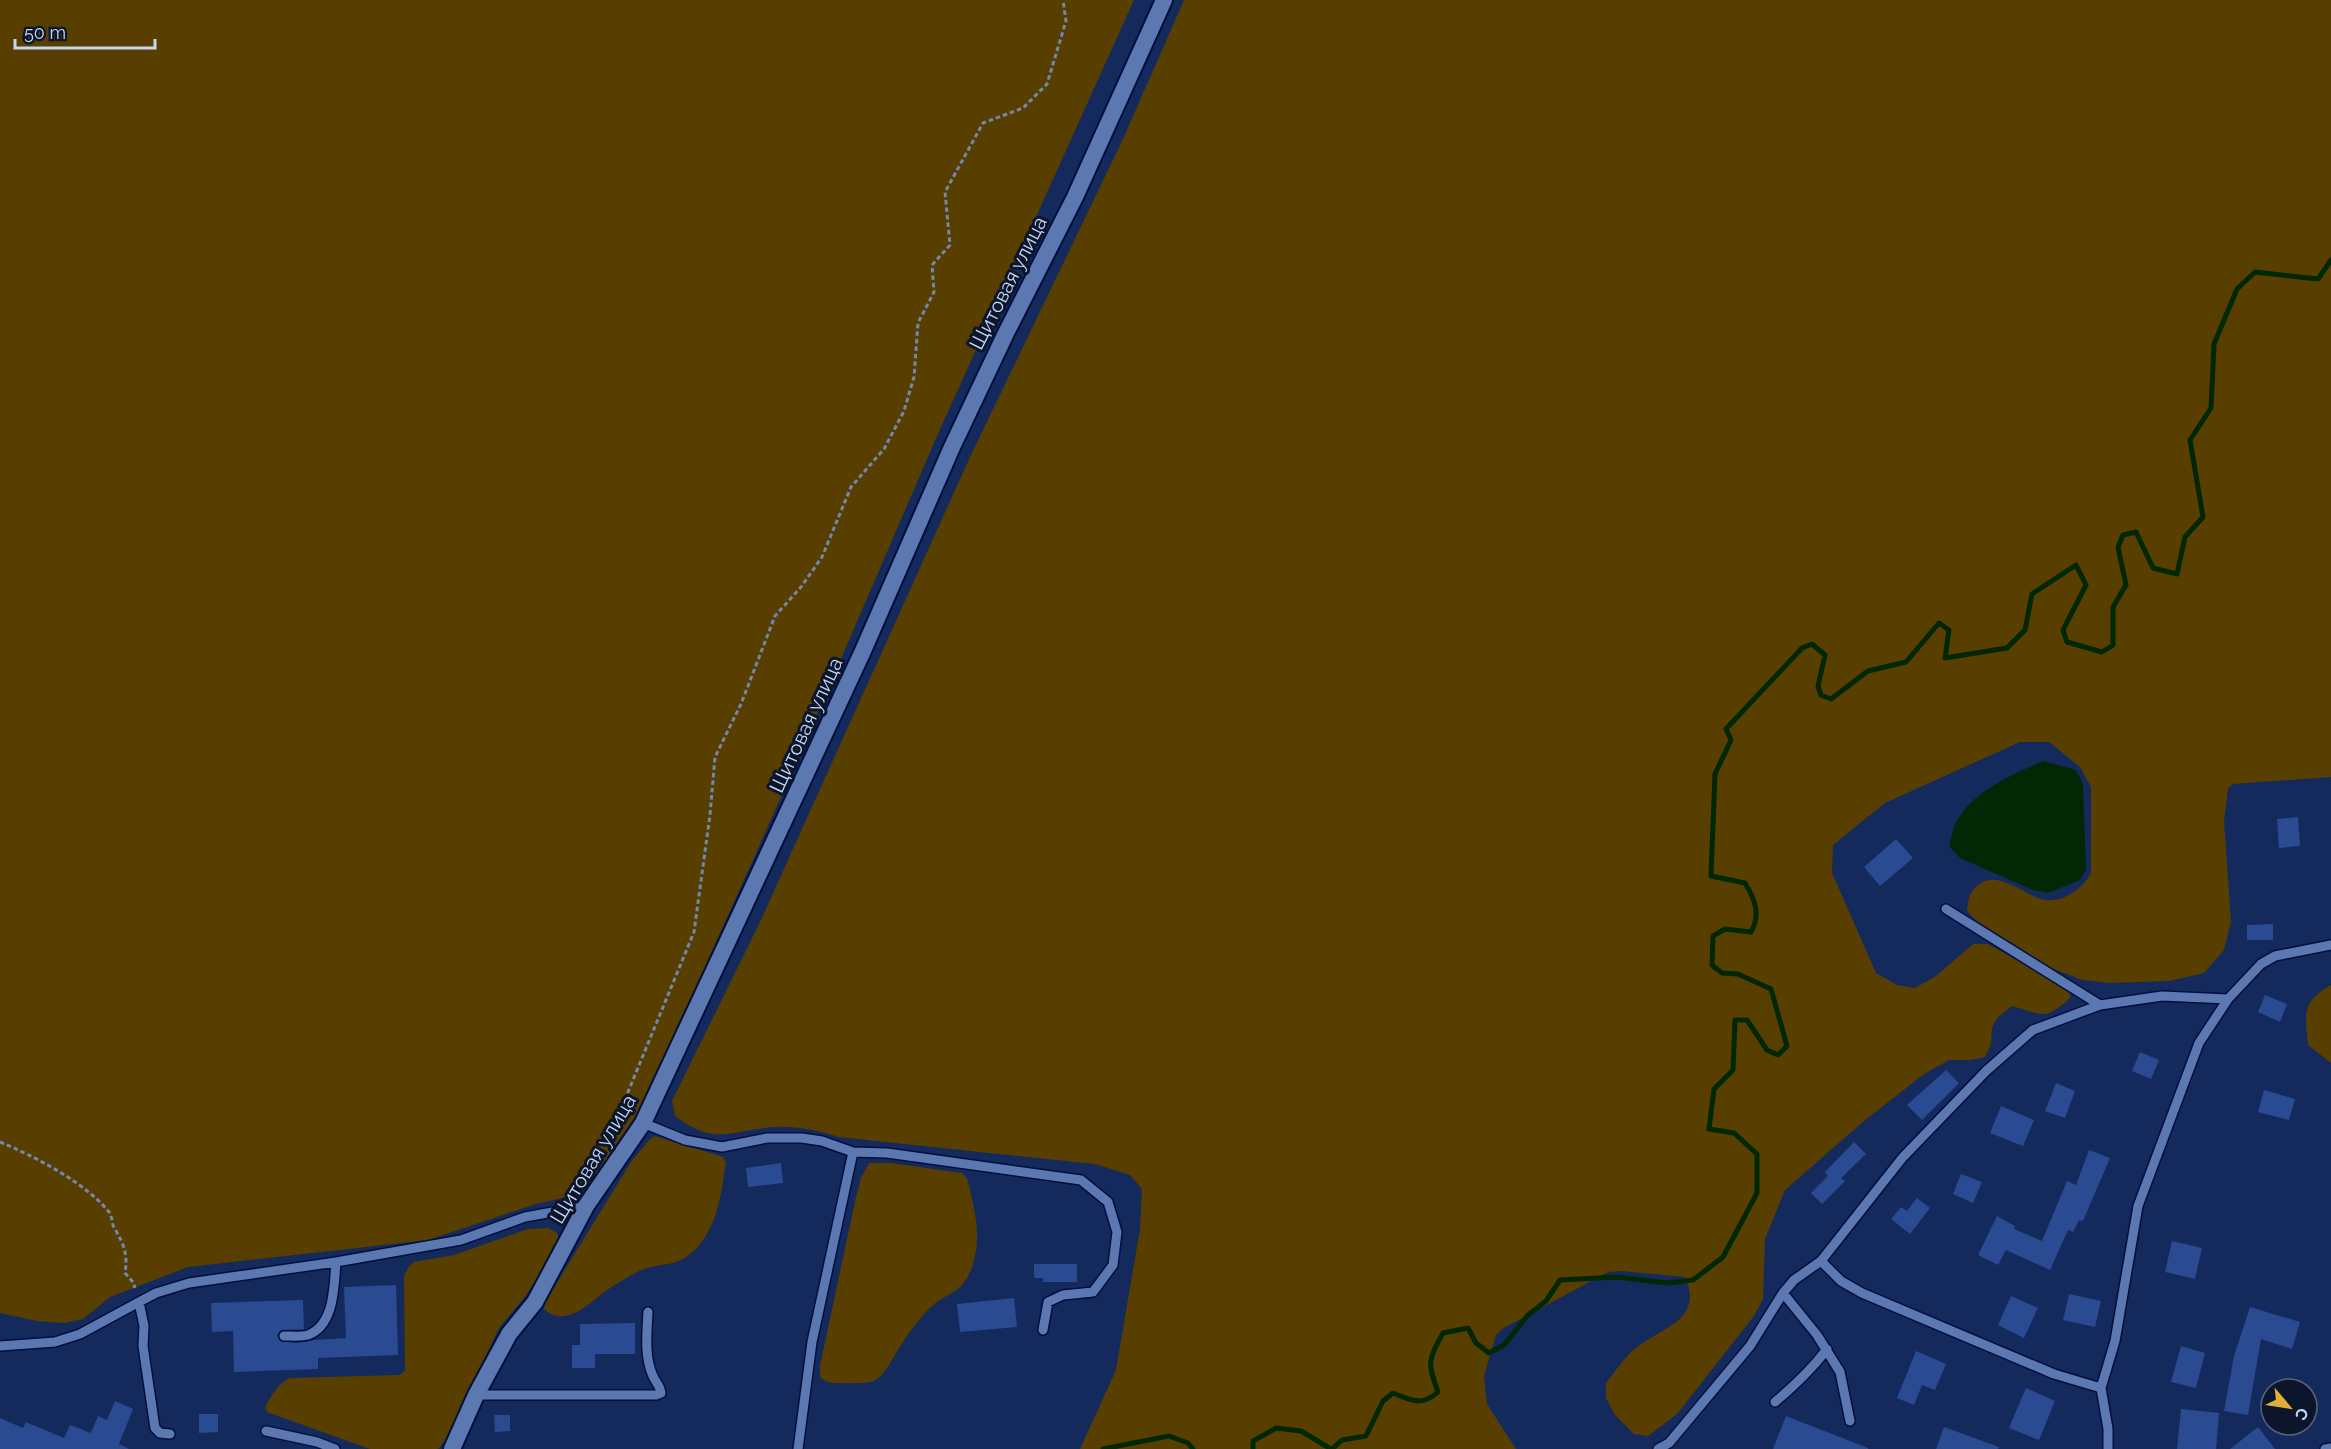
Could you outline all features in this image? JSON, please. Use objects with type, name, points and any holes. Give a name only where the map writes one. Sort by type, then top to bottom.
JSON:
[{"type":"street","name":"Щитовая улица","points":[[452,1449],[476,1395],[509,1334],[535,1302],[586,1206],[643,1123],[862,653],[952,447],[1006,333],[1075,197],[1164,0]]},
{"type":"lane","points":[[1946,909],[2100,1005]]},
{"type":"lane","points":[[2109,1449],[2101,1388],[2115,1341],[2138,1206],[2199,1043],[2228,999],[2261,964],[2275,956],[2331,945]]},
{"type":"lane","points":[[1658,1449],[1671,1446],[1750,1346],[1783,1293],[1794,1280],[1821,1261],[1903,1157],[1986,1071],[2033,1030],[2100,1005],[2162,996],[2228,999]]},
{"type":"lane","points":[[643,1123],[685,1140],[722,1147],[767,1138],[802,1138],[822,1141],[853,1152],[887,1153],[1082,1180],[1108,1202],[1117,1232],[1113,1265],[1093,1292],[1063,1295],[1048,1302],[1043,1330]]},
{"type":"lane","points":[[798,1449],[812,1342],[853,1152]]},
{"type":"lane","points":[[0,1346],[55,1342],[80,1334],[156,1293],[189,1283],[336,1262],[461,1240],[525,1217],[586,1206]]},
{"type":"lane","points":[[1821,1261],[1841,1281],[1862,1293],[2054,1374],[2101,1388]]},
{"type":"lane","points":[[284,1336],[308,1335],[318,1328],[330,1311],[336,1262]]},
{"type":"lane","points":[[1783,1293],[1827,1349],[1840,1372],[1851,1421]]},
{"type":"lane","points":[[139,1302],[144,1326],[143,1346],[155,1428],[160,1433],[171,1434]]},
{"type":"lane","points":[[476,1395],[656,1395],[661,1393],[660,1385],[653,1376],[647,1350],[648,1312]]},
{"type":"lane","points":[[1775,1402],[1790,1390],[1827,1349]]},
{"type":"lane","points":[[267,1431],[309,1439],[335,1449]]},
{"type":"lane","points":[[2325,1449],[2331,1448]]},
{"type":"path","points":[[623,1150],[617,1127],[623,1104],[693,932],[710,815],[715,757],[741,704],[774,616],[801,588],[822,558],[851,487],[884,449],[904,411],[914,377],[918,323],[934,292],[932,266],[950,245],[945,192],[983,123],[1023,108],[1047,84],[1066,21],[1063,0]]},
{"type":"path","points":[[0,1142],[20,1150],[70,1179],[95,1197],[112,1214],[113,1227],[126,1249],[125,1273],[134,1282],[139,1302]]},
{"type":"shaded area","points":[[0,0],[1134,0],[937,436],[790,777],[638,1116],[587,1186],[575,1195],[536,1204],[428,1240],[188,1267],[110,1297],[83,1319],[65,1323],[37,1321],[0,1313]]},
{"type":"shaded area","points":[[1184,0],[2331,0],[2331,777],[2233,784],[2228,788],[2224,821],[2231,921],[2224,950],[2204,973],[2169,981],[2109,983],[2083,980],[2051,968],[1978,922],[1967,911],[1972,892],[1981,883],[1989,880],[2005,882],[2038,898],[2053,900],[2073,893],[2091,873],[2091,787],[2080,767],[2049,742],[2020,742],[1885,803],[1833,845],[1832,873],[1876,973],[1897,985],[1915,988],[1936,976],[1973,944],[1988,944],[2070,990],[2070,998],[2049,1013],[2043,1014],[2012,1006],[1997,1018],[1992,1028],[1991,1044],[1985,1057],[1949,1060],[1924,1074],[1864,1121],[1785,1190],[1765,1239],[1763,1299],[1754,1316],[1677,1414],[1648,1436],[1634,1434],[1615,1415],[1606,1398],[1606,1383],[1635,1349],[1671,1326],[1686,1312],[1689,1291],[1685,1277],[1622,1271],[1608,1272],[1502,1329],[1496,1335],[1484,1376],[1487,1404],[1516,1449],[1080,1449],[1116,1370],[1140,1229],[1142,1189],[1130,1175],[1095,1164],[839,1137],[798,1128],[774,1127],[713,1134],[689,1125],[675,1116],[672,1101],[760,922],[970,457],[1123,139]]},
{"type":"shaded area","points":[[2043,761],[2076,770],[2083,784],[2086,869],[2080,880],[2048,893],[2033,890],[1960,858],[1949,846],[1956,822],[1974,800],[1996,784]]},
{"type":"shaded area","points":[[2331,985],[2331,1063],[2308,1045],[2306,1017],[2314,997]]},
{"type":"shaded area","points":[[655,1136],[723,1157],[726,1163],[721,1195],[706,1235],[692,1252],[677,1262],[639,1271],[574,1313],[556,1316],[550,1313],[544,1309],[545,1302],[631,1162]]},
{"type":"shaded area","points":[[869,1163],[890,1163],[962,1173],[967,1178],[974,1210],[977,1231],[976,1253],[969,1275],[964,1282],[926,1312],[879,1377],[865,1383],[828,1382],[820,1377],[820,1366],[856,1197],[861,1178]]},
{"type":"shaded area","points":[[549,1228],[558,1234],[558,1244],[527,1294],[499,1328],[445,1441],[438,1449],[370,1449],[267,1412],[265,1407],[273,1394],[289,1378],[399,1375],[405,1371],[404,1276],[414,1262],[454,1255],[528,1229]]},
{"type":"building","points":[[2298,817],[2300,846],[2279,848],[2277,819]]},
{"type":"building","points":[[1896,839],[1913,858],[1880,886],[1864,867]]},
{"type":"building","points":[[2273,924],[2273,940],[2247,940],[2247,925]]},
{"type":"building","points":[[2265,995],[2287,1004],[2280,1022],[2258,1012]]},
{"type":"building","points":[[2140,1052],[2159,1060],[2151,1079],[2132,1071]]},
{"type":"building","points":[[1946,1070],[1959,1083],[1922,1120],[1907,1105]]},
{"type":"building","points":[[2056,1083],[2075,1091],[2065,1118],[2045,1111]]},
{"type":"building","points":[[2264,1090],[2295,1099],[2289,1120],[2258,1112]]},
{"type":"building","points":[[2001,1106],[2034,1120],[2023,1146],[1990,1133]]},
{"type":"building","points":[[1854,1142],[1866,1154],[1841,1178],[1845,1181],[1822,1204],[1811,1193],[1828,1176],[1825,1172]]},
{"type":"building","points":[[2089,1150],[2110,1158],[2083,1221],[2079,1220],[2073,1232],[2068,1230],[2050,1270],[2006,1250],[1998,1265],[1978,1255],[1997,1216],[2015,1226],[2014,1229],[2042,1241],[2067,1181],[2076,1185]]},
{"type":"building","points":[[781,1163],[783,1183],[748,1187],[746,1168]]},
{"type":"building","points":[[1961,1174],[1982,1182],[1973,1203],[1953,1194]]},
{"type":"building","points":[[1917,1198],[1930,1208],[1910,1234],[1891,1219],[1901,1207],[1907,1211]]},
{"type":"building","points":[[2172,1241],[2202,1248],[2195,1279],[2165,1272]]},
{"type":"building","points":[[1034,1264],[1077,1264],[1077,1282],[1043,1282],[1043,1278],[1034,1278]]},
{"type":"building","points":[[396,1285],[398,1355],[318,1358],[318,1369],[234,1372],[233,1331],[212,1332],[211,1303],[303,1300],[304,1329],[281,1330],[277,1335],[280,1341],[299,1343],[346,1338],[344,1287]]},
{"type":"building","points":[[2069,1294],[2101,1301],[2095,1327],[2063,1320]]},
{"type":"building","points":[[2011,1296],[2038,1308],[2024,1338],[1998,1325]]},
{"type":"building","points":[[1014,1298],[1017,1327],[960,1332],[957,1304]]},
{"type":"building","points":[[2250,1307],[2300,1322],[2292,1349],[2261,1339],[2248,1415],[2224,1411],[2234,1356]]},
{"type":"building","points":[[635,1323],[635,1354],[595,1354],[595,1368],[572,1368],[572,1345],[580,1345],[580,1324]]},
{"type":"building","points":[[2181,1346],[2205,1353],[2196,1388],[2171,1382]]},
{"type":"building","points":[[1916,1351],[1946,1364],[1935,1390],[1922,1385],[1914,1405],[1897,1398]]},
{"type":"building","points":[[2026,1388],[2055,1401],[2039,1440],[2009,1428]]},
{"type":"building","points":[[115,1401],[133,1409],[119,1444],[129,1449],[0,1449],[0,1418],[23,1428],[26,1422],[64,1438],[70,1425],[91,1433],[98,1416],[107,1420]]},
{"type":"building","points":[[2181,1409],[2219,1413],[2216,1449],[2177,1449]]},
{"type":"building","points":[[199,1414],[218,1414],[218,1432],[199,1433]]},
{"type":"building","points":[[494,1415],[510,1415],[510,1431],[495,1432]]},
{"type":"building","points":[[1786,1416],[1868,1448],[1868,1449],[1773,1449]]},
{"type":"building","points":[[1944,1427],[1999,1447],[1998,1449],[1936,1449]]},
{"type":"building","points":[[2258,1427],[2259,1437],[2266,1437],[2275,1449],[2230,1449]]},
{"type":"waterway","points":[[1332,1449],[1342,1440],[1366,1436],[1383,1401],[1393,1393],[1421,1401],[1438,1392],[1431,1362],[1434,1350],[1443,1333],[1468,1328],[1476,1343],[1489,1353],[1504,1345],[1528,1315],[1546,1301],[1560,1280],[1617,1277],[1667,1283],[1693,1280],[1723,1257],[1757,1193],[1757,1154],[1734,1133],[1709,1129],[1714,1089],[1733,1070],[1735,1020],[1747,1020],[1767,1050],[1778,1055],[1787,1046],[1771,989],[1738,974],[1722,973],[1712,965],[1713,936],[1725,929],[1751,932],[1756,919],[1756,907],[1745,883],[1711,876],[1715,774],[1731,740],[1726,729],[1802,648],[1812,644],[1825,655],[1818,686],[1821,695],[1831,699],[1868,671],[1906,662],[1939,623],[1949,630],[1945,658],[2007,648],[2025,630],[2032,594],[2076,565],[2086,585],[2063,630],[2067,642],[2102,652],[2113,645],[2113,607],[2126,585],[2118,547],[2123,535],[2136,532],[2153,568],[2177,574],[2185,537],[2203,517],[2190,440],[2211,408],[2214,344],[2237,289],[2255,272],[2318,279],[2331,260]]},
{"type":"waterway","points":[[1253,1449],[1253,1441],[1276,1428],[1301,1431],[1331,1449]]},
{"type":"waterway","points":[[1103,1449],[1169,1436],[1188,1443],[1193,1449]]}]
